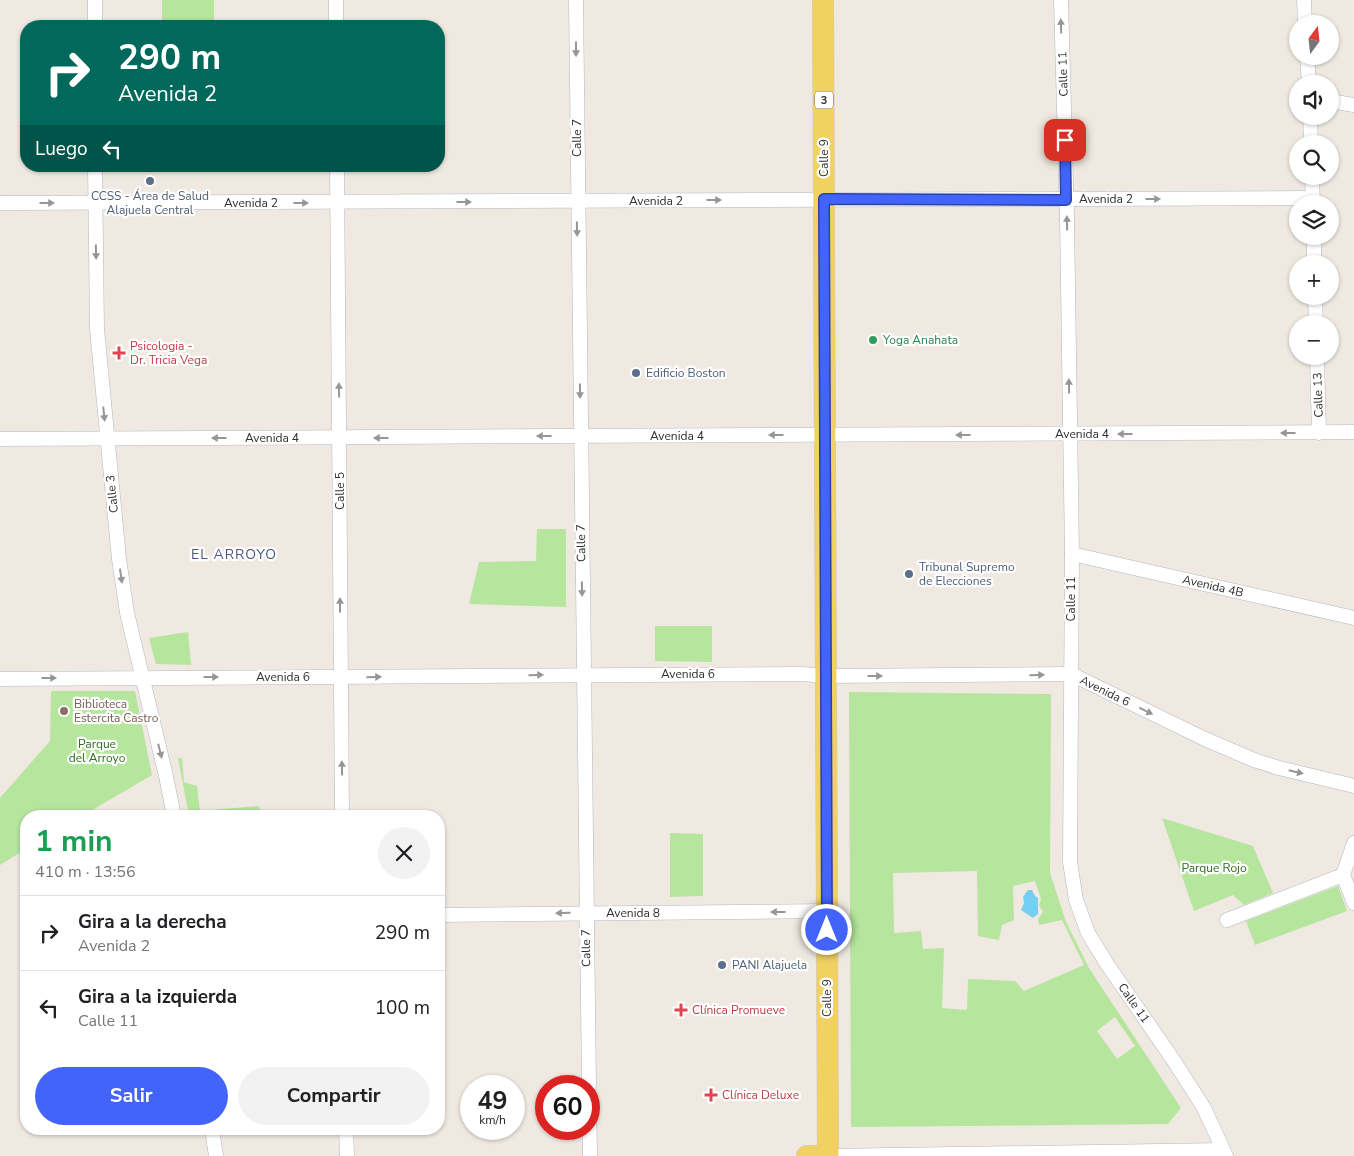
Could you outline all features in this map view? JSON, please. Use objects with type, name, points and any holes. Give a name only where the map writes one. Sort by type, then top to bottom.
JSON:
[{"type":"main road","name":"Calle 9","points":[[823,0],[828,1156]]},
{"type":"main road","points":[[807,1156],[828,1156]]},
{"type":"street","points":[[95,0],[95,20]]},
{"type":"street","points":[[336,0],[336,20]]},
{"type":"street","name":"Calle 7","points":[[576,0],[588,1075]]},
{"type":"street","name":"Calle 11","points":[[1061,0],[1072,554],[1070,862],[1076,900],[1088,933],[1204,1108],[1224,1153]]},
{"type":"street","points":[[1304,0],[1305,15]]},
{"type":"street","points":[[1339,102],[1354,105]]},
{"type":"street","name":"Calle 3","points":[[95,172],[97,329],[125,602],[173,810]]},
{"type":"street","name":"Calle 5","points":[[337,172],[342,810]]},
{"type":"street","name":"Avenida 2","points":[[0,204],[824,199],[1289,201]]},
{"type":"street","name":"Calle 13","points":[[1317,365],[1319,433]]},
{"type":"street","name":"Avenida 4","points":[[0,439],[1354,432]]},
{"type":"street","name":"Avenida 4B","points":[[1072,554],[1354,618]]},
{"type":"street","name":"Avenida 6","points":[[0,678],[341,678],[583,674],[802,674],[826,676],[1071,674],[1205,739],[1254,760],[1354,786]]},
{"type":"street","points":[[1354,843],[1343,875],[1354,903]]},
{"type":"street","points":[[1227,920],[1343,875]]},
{"type":"street","name":"Avenida 8","points":[[445,915],[827,911]]},
{"type":"street","points":[[213,1135],[216,1156]]},
{"type":"street","points":[[346,1135],[347,1156]]},
{"type":"street","points":[[590,1140],[590,1156]]},
{"type":"street","points":[[828,1156],[1224,1153]]},
{"type":"green space","points":[[162,0],[214,0],[214,20],[162,20]]},
{"type":"green space","points":[[537,529],[566,529],[566,607],[469,604],[479,562],[536,561]]},
{"type":"green space","points":[[655,626],[712,626],[712,662],[655,661]]},
{"type":"green space","points":[[188,632],[191,665],[156,664],[149,638]]},
{"type":"green space","name":"Parque del Arroyo","points":[[51,691],[135,691],[152,775],[92,810],[20,810],[20,853],[0,865],[0,798],[50,741]]},
{"type":"green space","points":[[849,692],[1051,694],[1050,873],[1066,922],[1089,968],[1181,1108],[1168,1124],[851,1127]],"holes":[[[977,871],[978,936],[999,940],[1002,925],[1014,920],[1013,886],[1035,881],[1041,899],[1039,905],[1043,912],[1038,919],[1039,925],[1062,920],[1084,965],[1024,991],[1015,981],[968,979],[967,1010],[942,1008],[944,948],[923,949],[921,931],[894,933],[893,873]],[[1115,1017],[1135,1046],[1117,1059],[1097,1031]]]},
{"type":"green space","points":[[178,758],[182,758],[184,782],[197,786],[200,810],[188,810]]},
{"type":"green space","points":[[259,806],[260,810],[212,810]]},
{"type":"green space","name":"Parque Rojo","points":[[1162,818],[1253,846],[1273,893],[1244,905],[1233,895],[1194,911]]},
{"type":"green space","points":[[670,833],[703,834],[703,896],[670,897]]},
{"type":"green space","points":[[1338,886],[1347,911],[1255,945],[1246,921]]},
{"type":"water","points":[[1028,890],[1032,890],[1038,898],[1038,914],[1033,918],[1021,910],[1024,903],[1023,897]]},
{"type":"place","name":"CCSS - Área de Salud Alajuela Central","points":[[150,181]]},
{"type":"place","name":"Yoga Anahata","points":[[873,340]]},
{"type":"place","name":"Psicologia - Dr. Tricia Vega","points":[[119,353]]},
{"type":"place","name":"Edificio Boston","points":[[636,373]]},
{"type":"place","name":"Tribunal Supremo de Elecciones","points":[[909,574]]},
{"type":"place","name":"Biblioteca Estercita Castro","points":[[64,711]]},
{"type":"place","name":"PANI Alajuela","points":[[722,965]]},
{"type":"place","name":"Clínica Promueve","points":[[681,1010]]},
{"type":"place","name":"Clínica Deluxe","points":[[711,1095]]},
{"type":"district","name":"EL ARROYO","points":[[234,554]]},
{"type":"route","points":[[827,930],[824,199],[1066,200],[1065,140]]}]
